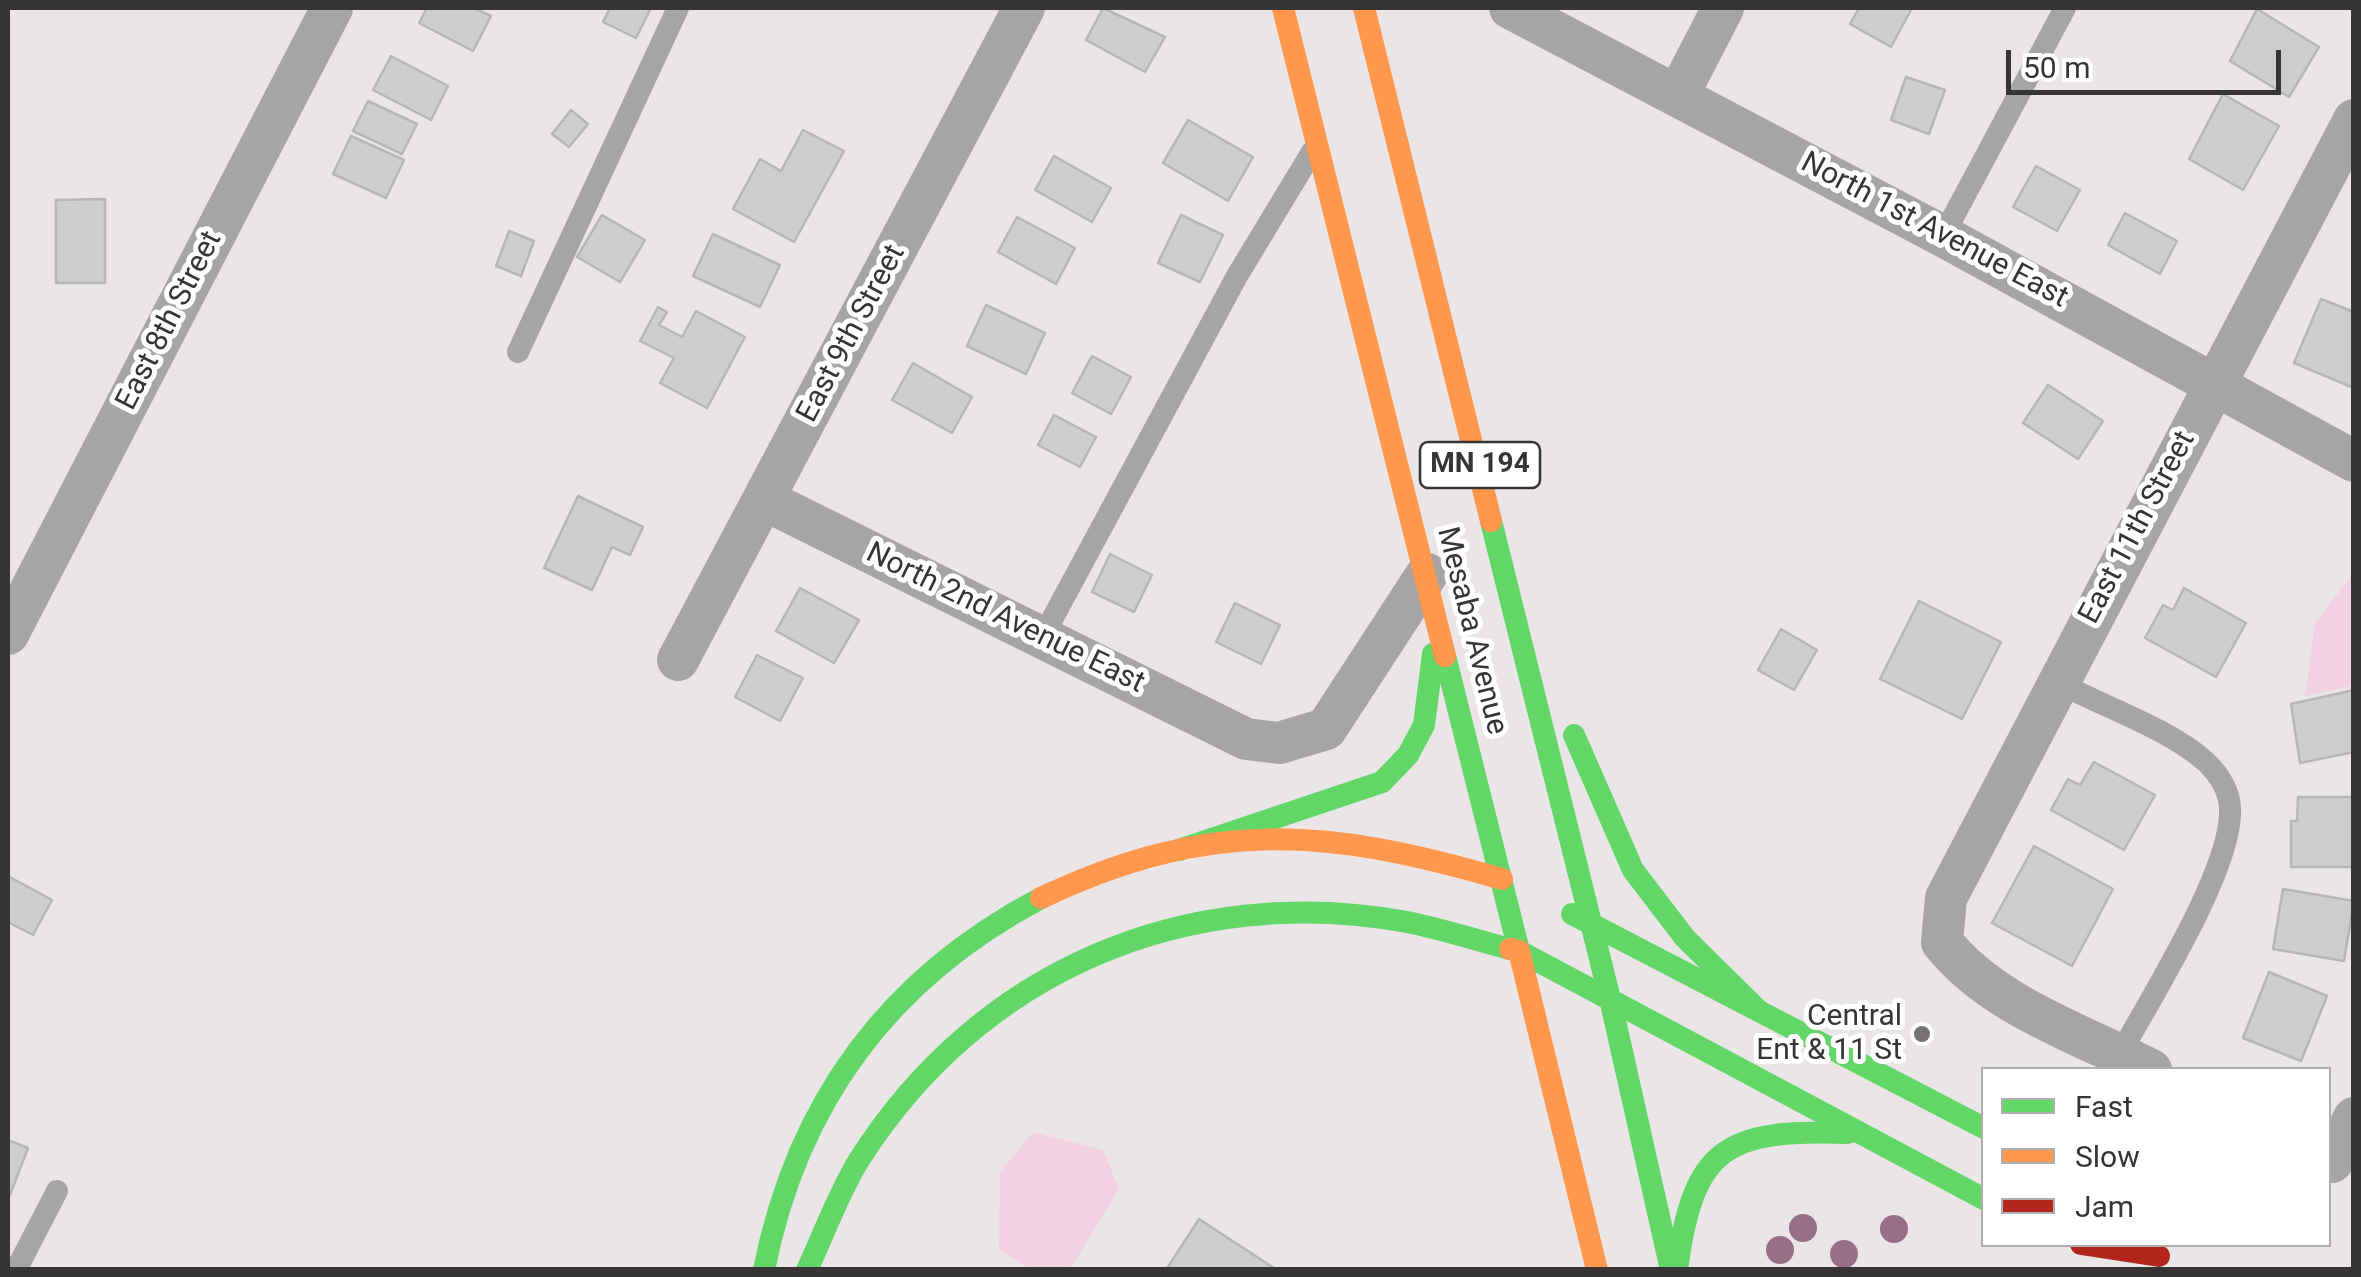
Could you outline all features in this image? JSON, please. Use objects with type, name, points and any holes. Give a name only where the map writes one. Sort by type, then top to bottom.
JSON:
[{"type":"main road","name":"Mesaba Avenue","points":[[1283,8],[1597,1270]]},
{"type":"main road","name":"Mesaba Avenue","points":[[1364,8],[1498,538],[1674,1270]]},
{"type":"main road","name":"MN 194","points":[[1498,538],[1562,704],[1634,870],[1685,938],[1759,1011]]},
{"type":"main road","points":[[764,1270],[778,1200],[806,1130],[844,1068],[898,1007],[957,954],[1035,900],[1100,872],[1354,794],[1400,767],[1416,747],[1432,704],[1430,588]]},
{"type":"main road","points":[[1178,850],[1269,836],[1347,842],[1429,858],[1502,879],[1591,924]]},
{"type":"main road","points":[[808,1270],[852,1170],[889,1118],[976,1023],[1031,985],[1100,950],[1167,927],[1222,916],[1318,910],[1438,926],[1519,952],[1981,1198]]},
{"type":"main road","name":"MN 194","points":[[1591,924],[1981,1126]]},
{"type":"main road","points":[[1674,1270],[1685,1206],[1711,1158],[1761,1134],[1856,1133]]},
{"type":"main road","points":[[2118,1247],[2153,1250],[2186,1270]]},
{"type":"street","name":"East 8th Street","points":[[8,634],[332,8]]},
{"type":"street","name":"East 9th Street","points":[[678,660],[1024,8]]},
{"type":"street","name":"North 1st Avenue East","points":[[1510,8],[1944,236],[2354,461]]},
{"type":"street","points":[[1678,95],[1724,8]]},
{"type":"street","name":"East 11th Street","points":[[2135,1062],[1984,985],[1959,965],[1942,942],[1946,898],[2354,120]]},
{"type":"street","name":"North 2nd Avenue East","points":[[765,500],[1246,739],[1279,743],[1326,729],[1430,588]]},
{"type":"street","points":[[2338,1165],[2354,1118]]},
{"type":"lane","points":[[518,352],[678,8]]},
{"type":"lane","points":[[1944,236],[2065,8]]},
{"type":"lane","points":[[1042,638],[1237,276],[1317,144]]},
{"type":"lane","points":[[2057,682],[2188,749],[2218,775],[2230,808],[2225,842],[2135,1062]]},
{"type":"lane","points":[[16,1270],[57,1191]]},
{"type":"shaded area","points":[[2353,573],[2353,686],[2305,696],[2315,624]]},
{"type":"shaded area","points":[[1033,1132],[1103,1150],[1119,1189],[1070,1269],[1030,1269],[999,1250],[1000,1172]]},
{"type":"building","points":[[427,8],[474,8],[491,16],[473,51],[419,23]]},
{"type":"building","points":[[610,8],[651,8],[636,38],[603,22]]},
{"type":"building","points":[[1103,8],[1165,37],[1145,72],[1086,40]]},
{"type":"building","points":[[1859,8],[1912,8],[1891,47],[1850,24]]},
{"type":"building","points":[[2257,9],[2319,47],[2289,97],[2230,61]]},
{"type":"building","points":[[391,56],[448,86],[431,120],[373,90]]},
{"type":"building","points":[[1906,77],[1945,90],[1929,134],[1891,120]]},
{"type":"building","points":[[2223,94],[2279,126],[2243,190],[2189,159]]},
{"type":"building","points":[[368,101],[417,124],[402,154],[353,131]]},
{"type":"building","points":[[571,110],[588,124],[569,147],[552,134]]},
{"type":"building","points":[[1188,120],[1253,157],[1228,201],[1163,163]]},
{"type":"building","points":[[803,130],[844,151],[794,242],[733,209],[760,159],[781,171]]},
{"type":"building","points":[[351,136],[404,160],[386,198],[333,174]]},
{"type":"building","points":[[1054,156],[1111,188],[1092,222],[1035,190]]},
{"type":"building","points":[[2036,166],[2080,190],[2057,231],[2013,207]]},
{"type":"building","points":[[105,199],[105,283],[56,283],[56,200]]},
{"type":"building","points":[[2125,213],[2177,241],[2160,274],[2108,245]]},
{"type":"building","points":[[602,215],[645,240],[620,282],[577,257]]},
{"type":"building","points":[[1181,215],[1223,235],[1200,282],[1158,263]]},
{"type":"building","points":[[1017,217],[1075,248],[1056,284],[998,252]]},
{"type":"building","points":[[509,231],[534,241],[521,276],[496,266]]},
{"type":"building","points":[[713,234],[780,265],[760,307],[693,276]]},
{"type":"building","points":[[2321,299],[2354,312],[2354,388],[2294,363]]},
{"type":"building","points":[[986,305],[1045,333],[1026,374],[967,346]]},
{"type":"building","points":[[658,307],[667,312],[659,325],[682,337],[696,311],[745,337],[707,408],[660,383],[674,358],[640,341]]},
{"type":"building","points":[[1092,356],[1131,377],[1111,414],[1072,393]]},
{"type":"building","points":[[913,363],[972,397],[952,433],[892,400]]},
{"type":"building","points":[[2048,385],[2103,421],[2078,459],[2023,423]]},
{"type":"building","points":[[1054,415],[1096,437],[1080,467],[1038,445]]},
{"type":"building","points":[[578,496],[643,527],[630,555],[612,547],[592,590],[544,568]]},
{"type":"building","points":[[1110,554],[1152,575],[1134,612],[1092,592]]},
{"type":"building","points":[[800,588],[859,620],[834,663],[776,631]]},
{"type":"building","points":[[2184,588],[2246,623],[2216,677],[2145,638],[2163,605],[2173,610]]},
{"type":"building","points":[[1919,601],[2001,642],[1962,719],[1880,679]]},
{"type":"building","points":[[1235,603],[1280,625],[1261,664],[1216,642]]},
{"type":"building","points":[[1781,629],[1817,650],[1794,690],[1758,670]]},
{"type":"building","points":[[757,655],[803,678],[780,721],[735,697]]},
{"type":"building","points":[[2354,690],[2354,752],[2300,763],[2291,704]]},
{"type":"building","points":[[2094,762],[2155,795],[2124,850],[2051,810],[2068,779],[2080,785]]},
{"type":"building","points":[[2298,797],[2354,797],[2354,867],[2291,867],[2291,821],[2297,821]]},
{"type":"building","points":[[2034,846],[2113,889],[2072,966],[1992,923]]},
{"type":"building","points":[[8,876],[52,900],[33,935],[8,922]]},
{"type":"building","points":[[2283,889],[2354,901],[2344,961],[2273,949]]},
{"type":"building","points":[[2269,972],[2327,996],[2301,1061],[2243,1038]]},
{"type":"building","points":[[8,1140],[28,1148],[10,1195],[8,1194]]},
{"type":"building","points":[[1199,1219],[1277,1270],[1166,1270]]},
{"type":"traffic: fast","points":[[1491,521],[1611,1003]]},
{"type":"traffic: fast","points":[[1179,850],[1382,782],[1408,755],[1424,725],[1433,654]]},
{"type":"traffic: fast","points":[[1445,656],[1519,951],[1981,1197]]},
{"type":"traffic: fast","points":[[1574,735],[1633,870],[1685,938],[1759,1011]]},
{"type":"traffic: fast","points":[[764,1270],[779,1209],[800,1153],[826,1100],[858,1051],[895,1007],[938,966],[987,930],[1041,898]]},
{"type":"traffic: fast","points":[[807,1270],[851,1173],[908,1094],[964,1037],[1027,991],[1095,955],[1168,930],[1245,916],[1325,913],[1407,922],[1510,949]]},
{"type":"traffic: fast","points":[[1572,914],[1981,1126]]},
{"type":"traffic: fast","points":[[1611,1003],[1671,1270]]},
{"type":"traffic: fast","points":[[1677,1270],[1693,1196],[1706,1171],[1723,1154],[1745,1142],[1772,1135],[1848,1133]]},
{"type":"traffic: slow","points":[[1283,8],[1445,656]]},
{"type":"traffic: slow","points":[[1364,8],[1491,521]]},
{"type":"traffic: slow","points":[[1041,898],[1102,872],[1160,854],[1215,843],[1269,839],[1380,849],[1502,879]]},
{"type":"traffic: slow","points":[[1510,949],[1519,951],[1597,1270]]},
{"type":"traffic: jam","points":[[2100,1247],[2159,1256]]},
{"type":"place","name":"Central Ent & 11 St","points":[[1922,1034]]}]
